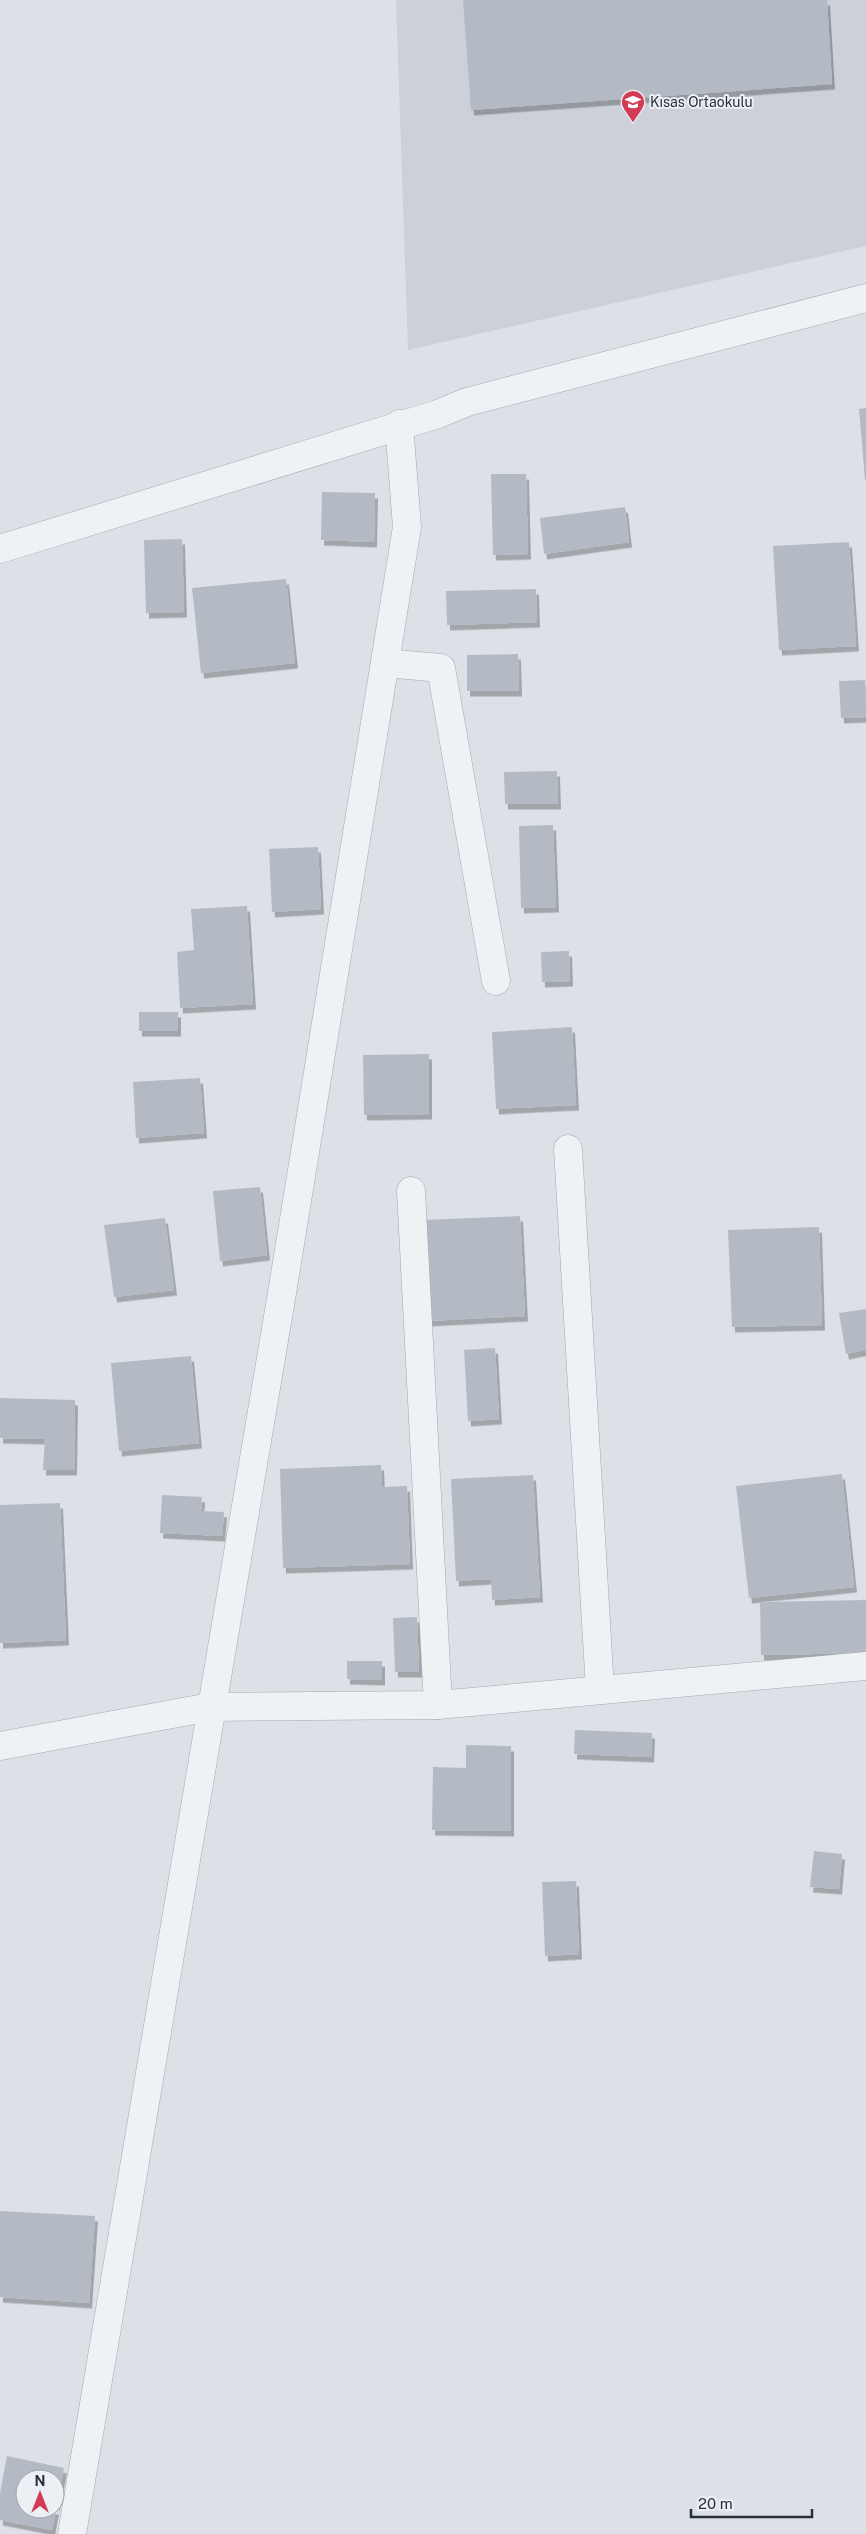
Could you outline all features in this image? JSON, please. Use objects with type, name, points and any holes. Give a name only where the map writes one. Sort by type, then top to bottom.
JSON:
[{"type":"street","points":[[0,549],[399,424],[438,414],[467,402],[866,298]]},
{"type":"street","points":[[72,2534],[210,1707],[281,1299],[407,528],[399,424]]},
{"type":"street","points":[[385,663],[442,668],[496,981]]},
{"type":"street","points":[[568,1149],[600,1690]]},
{"type":"street","points":[[411,1191],[438,1704]]},
{"type":"street","points":[[0,1746],[210,1707],[438,1704],[866,1666]]},
{"type":"shaded area","name":"Kısas Ortaokulu","points":[[396,0],[866,0],[866,246],[408,350]]},
{"type":"building","points":[[463,0],[827,0],[832,84],[471,110]]},
{"type":"building","points":[[866,408],[866,480],[865,480],[859,409]]},
{"type":"building","points":[[491,474],[526,474],[528,554],[493,555]]},
{"type":"building","points":[[322,492],[375,493],[374,542],[321,540]]},
{"type":"building","points":[[625,507],[629,542],[544,554],[540,518]]},
{"type":"building","points":[[182,539],[184,612],[146,613],[144,540]]},
{"type":"building","points":[[849,542],[856,646],[779,650],[773,546]]},
{"type":"building","points":[[286,579],[295,663],[201,673],[192,588]]},
{"type":"building","points":[[536,589],[537,622],[447,625],[446,591]]},
{"type":"building","points":[[518,654],[519,691],[467,691],[467,655]]},
{"type":"building","points":[[865,680],[866,717],[841,718],[839,681]]},
{"type":"building","points":[[557,771],[558,804],[505,804],[504,772]]},
{"type":"building","points":[[553,825],[556,907],[521,908],[519,826]]},
{"type":"building","points":[[318,847],[321,909],[272,912],[269,849]]},
{"type":"building","points":[[247,906],[253,1004],[180,1008],[177,952],[194,950],[191,909]]},
{"type":"building","points":[[569,951],[570,981],[542,982],[541,952]]},
{"type":"building","points":[[139,1012],[178,1012],[178,1031],[139,1031]]},
{"type":"building","points":[[572,1027],[576,1105],[496,1109],[492,1032]]},
{"type":"building","points":[[429,1054],[429,1114],[364,1115],[363,1055]]},
{"type":"building","points":[[200,1078],[204,1133],[136,1138],[133,1082]]},
{"type":"building","points":[[260,1187],[267,1255],[220,1261],[213,1191]]},
{"type":"building","points":[[520,1216],[525,1316],[427,1321],[422,1220]]},
{"type":"building","points":[[165,1218],[174,1290],[114,1297],[104,1225]]},
{"type":"building","points":[[819,1227],[822,1325],[732,1327],[728,1230]]},
{"type":"building","points":[[866,1309],[866,1350],[846,1354],[839,1313]]},
{"type":"building","points":[[495,1348],[499,1419],[468,1421],[464,1350]]},
{"type":"building","points":[[191,1356],[199,1443],[119,1451],[111,1363]]},
{"type":"building","points":[[0,1398],[75,1400],[74,1470],[43,1470],[45,1439],[0,1438]]},
{"type":"building","points":[[381,1465],[382,1487],[407,1486],[410,1564],[283,1568],[280,1469]]},
{"type":"building","points":[[842,1474],[854,1587],[749,1598],[736,1486]]},
{"type":"building","points":[[533,1475],[540,1597],[492,1600],[491,1579],[456,1581],[451,1479]]},
{"type":"building","points":[[162,1495],[202,1497],[201,1511],[224,1512],[222,1536],[160,1533]]},
{"type":"building","points":[[60,1503],[66,1640],[0,1643],[0,1505]]},
{"type":"building","points":[[866,1600],[866,1653],[761,1655],[760,1602]]},
{"type":"building","points":[[417,1617],[419,1672],[395,1672],[393,1618]]},
{"type":"building","points":[[347,1661],[382,1661],[382,1680],[347,1679]]},
{"type":"building","points":[[575,1730],[652,1733],[651,1757],[574,1754]]},
{"type":"building","points":[[466,1745],[511,1746],[511,1831],[432,1830],[433,1767],[466,1768]]},
{"type":"building","points":[[814,1851],[842,1854],[839,1889],[810,1887]]},
{"type":"building","points":[[576,1881],[579,1954],[545,1956],[542,1882]]},
{"type":"building","points":[[0,2211],[95,2216],[89,2303],[0,2297]]},
{"type":"building","points":[[7,2456],[64,2468],[15,2469],[15,2519],[54,2519],[52,2530],[0,2520],[0,2493]]},
{"type":"place","name":"Kısas Ortaokulu","points":[[633,123]]}]
